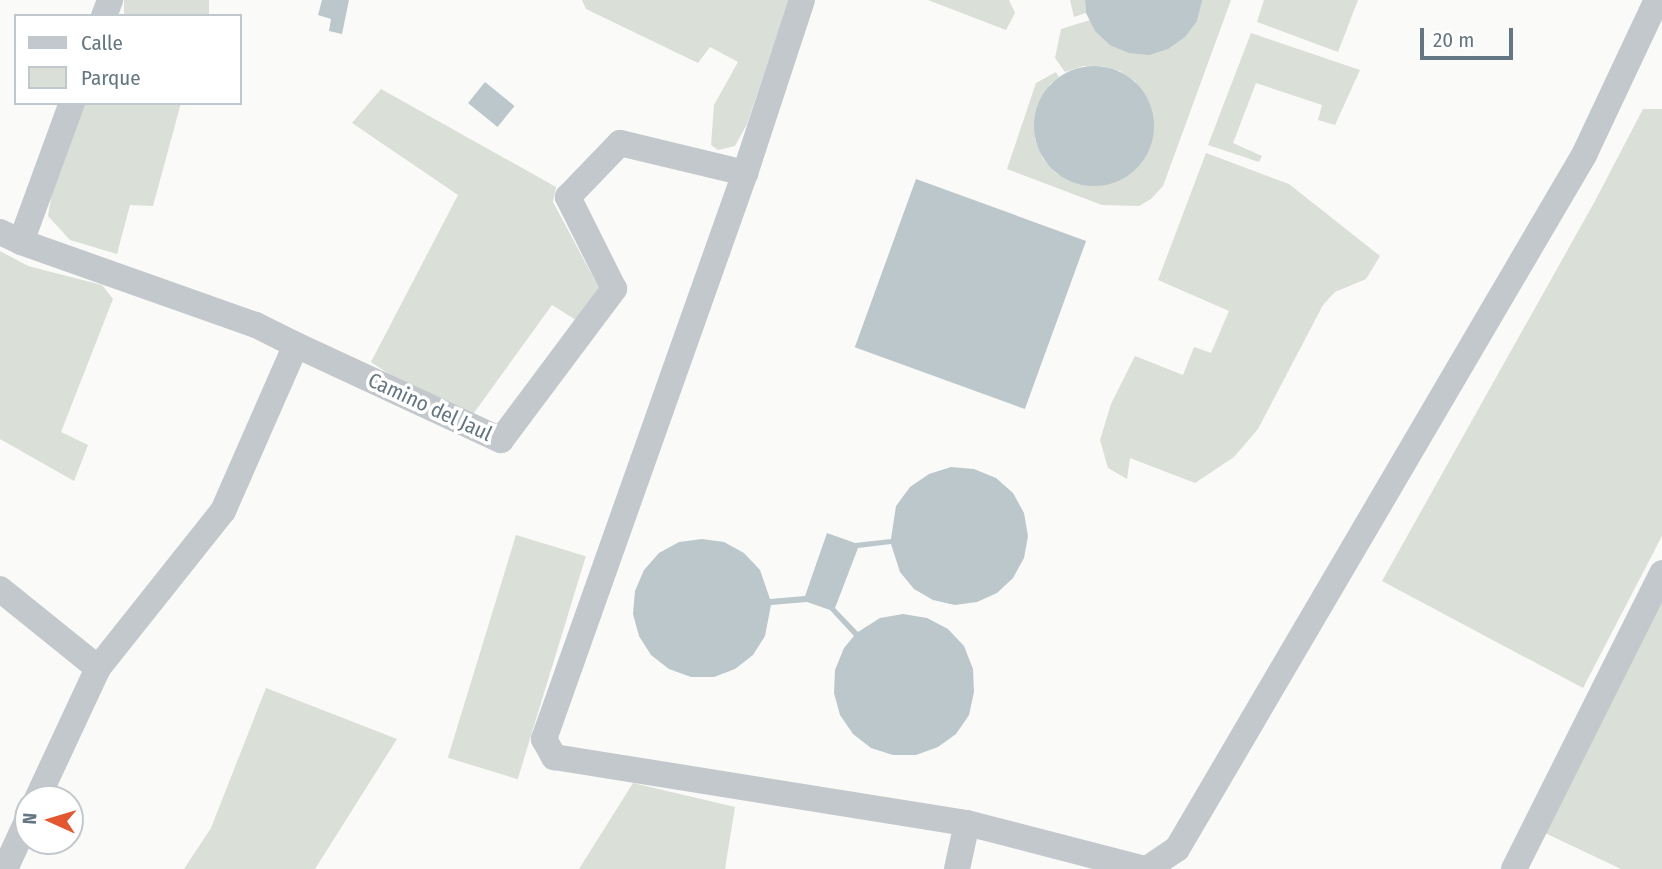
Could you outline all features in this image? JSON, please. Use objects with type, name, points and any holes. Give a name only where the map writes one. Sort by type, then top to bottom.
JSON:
[{"type":"street","points":[[802,0],[745,173],[544,739],[554,757],[967,823],[1146,869],[1177,849],[1584,155],[1657,0]]},
{"type":"street","points":[[44,785],[98,668],[223,511],[296,345],[256,325],[11,237],[71,105]]},
{"type":"street","name":"Camino del Jaul","points":[[296,345],[501,440],[614,289],[568,197],[620,143],[745,173]]},
{"type":"street","points":[[1514,869],[1662,573]]},
{"type":"street","points":[[0,589],[98,668]]},
{"type":"street","points":[[957,869],[967,823]]},
{"type":"street","points":[[5,869],[14,849]]},
{"type":"green space","points":[[124,0],[209,0],[209,14],[124,14]]},
{"type":"green space","points":[[582,0],[789,0],[747,124],[735,146],[718,150],[711,145],[714,105],[738,62],[710,47],[698,63],[586,9]]},
{"type":"green space","points":[[928,0],[1009,0],[1015,13],[1006,30]]},
{"type":"green space","points":[[1070,0],[1085,0],[1086,13],[1074,17]]},
{"type":"green space","points":[[1202,0],[1231,0],[1163,186],[1151,199],[1139,206],[1102,205],[1007,169],[1036,83],[1056,72],[1059,77],[1050,84],[1035,139],[1043,159],[1057,174],[1136,82],[1120,71],[1102,66],[1083,66],[1065,72],[1055,58],[1061,29],[1090,20],[1095,31],[1197,20]]},
{"type":"green space","points":[[1264,0],[1358,0],[1338,52],[1257,22]]},
{"type":"green space","points":[[1251,33],[1360,70],[1335,125],[1318,120],[1322,105],[1256,83],[1233,143],[1262,156],[1259,162],[1208,145]]},
{"type":"green space","points":[[381,89],[556,187],[553,202],[599,288],[579,322],[552,305],[471,417],[404,384],[371,362],[458,195],[352,123]]},
{"type":"green space","points":[[82,105],[180,105],[153,206],[130,205],[117,254],[70,240],[48,216],[55,174]]},
{"type":"green space","points":[[1643,109],[1662,109],[1662,536],[1583,688],[1382,581],[1595,201]]},
{"type":"green space","points":[[1206,153],[1289,184],[1380,256],[1366,279],[1335,292],[1323,305],[1258,429],[1234,457],[1195,483],[1130,458],[1127,479],[1108,468],[1100,440],[1111,404],[1135,356],[1183,375],[1194,347],[1211,353],[1229,311],[1158,280]]},
{"type":"green space","points":[[0,251],[28,266],[102,285],[113,299],[61,432],[88,445],[74,481],[0,439]]},
{"type":"green space","points":[[516,535],[586,556],[518,779],[448,758]]},
{"type":"green space","points":[[1662,601],[1662,869],[1621,869],[1545,833]]},
{"type":"green space","points":[[266,688],[397,739],[315,869],[184,869],[211,828]]},
{"type":"green space","points":[[633,783],[735,807],[725,869],[579,869]]},
{"type":"shaded area","points":[[322,0],[349,0],[342,34],[329,31],[331,19],[318,15]]},
{"type":"shaded area","points":[[1085,0],[1202,1],[1197,21],[1185,37],[1168,49],[1149,55],[1129,53],[1110,45],[1095,31],[1086,13]]},
{"type":"shaded area","points":[[1094,66],[1117,71],[1136,84],[1149,103],[1154,126],[1149,149],[1136,168],[1117,181],[1094,186],[1071,181],[1052,168],[1039,149],[1034,126],[1039,103],[1052,84],[1071,71]]},
{"type":"shaded area","points":[[485,82],[515,106],[498,127],[468,103]]},
{"type":"shaded area","points":[[916,179],[1086,241],[1025,409],[855,347]]},
{"type":"shaded area","points":[[951,467],[974,469],[996,478],[1013,493],[1024,513],[1028,536],[1024,558],[1013,578],[997,593],[977,602],[955,605],[933,600],[914,589],[900,572],[891,544],[858,548],[835,608],[858,632],[880,618],[903,614],[927,618],[948,629],[964,646],[973,669],[974,692],[969,715],[956,734],[938,747],[916,755],[893,755],[871,748],[853,734],[840,715],[834,693],[835,670],[844,648],[854,636],[830,610],[807,602],[771,605],[765,636],[753,655],[735,669],[714,677],[691,677],[669,669],[651,655],[639,636],[633,614],[635,591],[644,570],[659,553],[679,542],[702,539],[724,542],[744,553],[760,570],[770,599],[805,596],[827,533],[855,543],[891,539],[896,506],[910,487],[929,474]]}]
